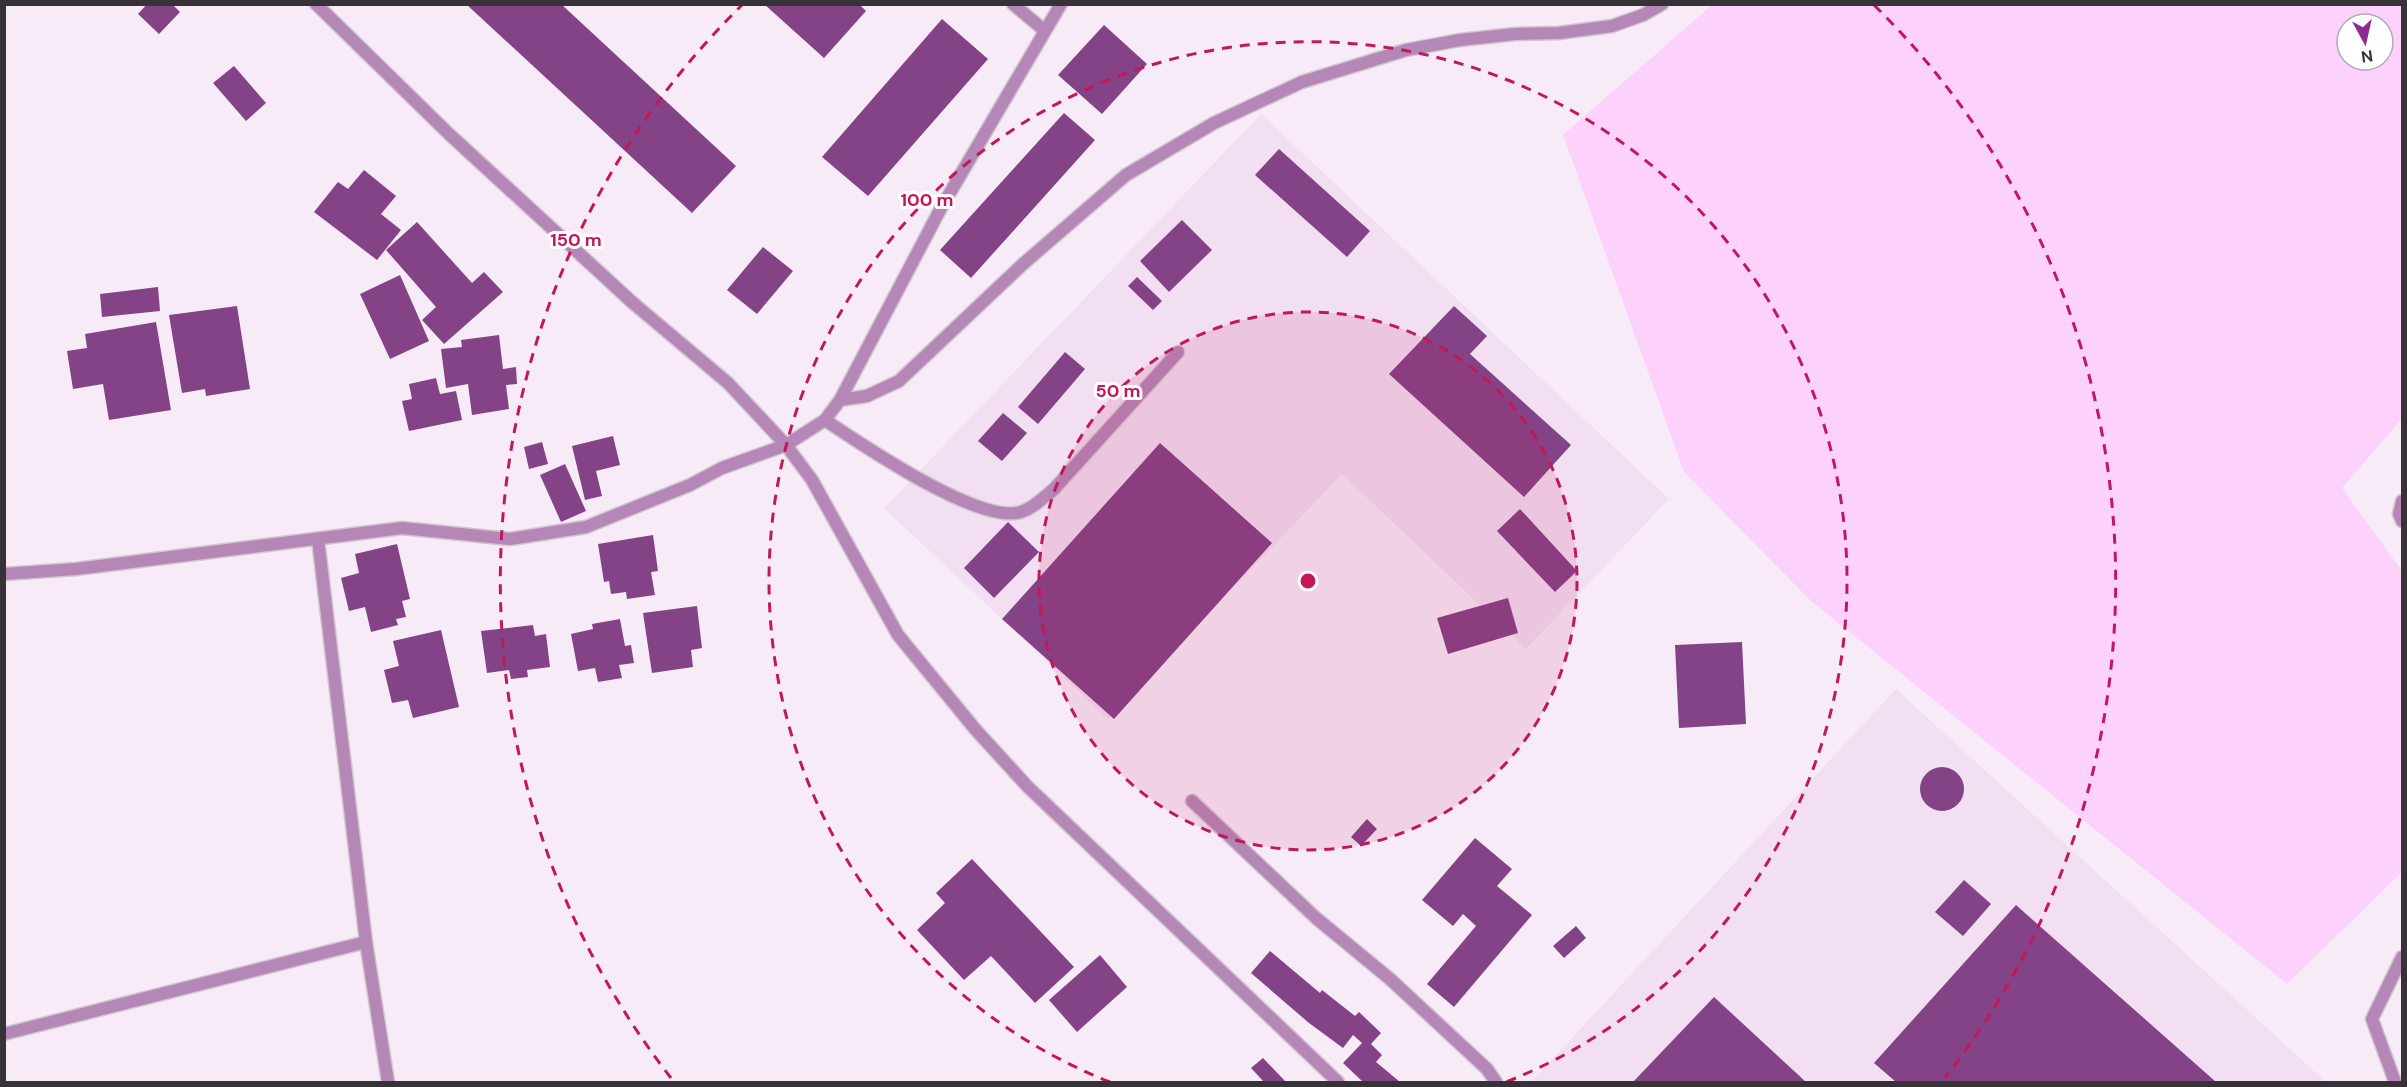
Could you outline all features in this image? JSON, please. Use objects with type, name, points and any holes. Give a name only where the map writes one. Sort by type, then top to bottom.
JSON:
[{"type":"street","points":[[316,4],[458,142],[633,303],[728,383],[786,445],[812,480],[898,635],[975,729],[1027,786],[1338,1083]]},
{"type":"street","points":[[1013,4],[1045,31]]},
{"type":"street","points":[[4,574],[76,569],[402,528],[510,539],[586,527],[690,484],[722,468],[786,445],[825,420],[840,400],[941,208],[1061,4]]},
{"type":"street","points":[[840,400],[867,396],[899,381],[1023,264],[1126,175],[1214,123],[1302,82],[1406,50],[1460,40],[1515,34],[1559,33],[1612,26],[1643,15],[1662,4]]},
{"type":"street","points":[[825,420],[917,478],[979,508],[1001,513],[1020,513],[1054,489],[1178,352]]},
{"type":"street","points":[[2403,501],[2399,514],[2403,520]]},
{"type":"street","points":[[318,539],[366,942],[388,1083]]},
{"type":"street","points":[[1192,801],[1316,918],[1399,986],[1487,1069],[1496,1083]]},
{"type":"street","points":[[4,1034],[366,942]]},
{"type":"street","points":[[2395,1083],[2372,1019],[2403,957]]},
{"type":"shaded area","points":[[1712,5],[2402,5],[2402,419],[2342,488],[2402,571],[2402,872],[2287,984],[1811,601],[1684,472],[1563,135]]},
{"type":"shaded area","points":[[1261,114],[1669,499],[1526,649],[1342,474],[1108,719],[884,508]]},
{"type":"shaded area","points":[[1896,689],[2326,1082],[1531,1082]]},
{"type":"building","points":[[147,4],[172,4],[180,12],[159,34],[138,14]]},
{"type":"building","points":[[466,4],[561,4],[736,166],[692,213]]},
{"type":"building","points":[[764,4],[859,4],[866,11],[824,58]]},
{"type":"building","points":[[942,19],[988,59],[868,196],[822,157]]},
{"type":"building","points":[[1104,25],[1147,64],[1102,114],[1058,75]]},
{"type":"building","points":[[234,66],[266,103],[246,121],[213,83]]},
{"type":"building","points":[[1064,113],[1095,140],[971,278],[940,250]]},
{"type":"building","points":[[1279,149],[1370,231],[1347,257],[1255,175]]},
{"type":"building","points":[[364,170],[396,196],[381,214],[401,230],[377,260],[314,212],[338,182],[348,189]]},
{"type":"building","points":[[1182,220],[1212,250],[1169,292],[1140,261]]},
{"type":"building","points":[[417,222],[472,283],[484,272],[503,292],[444,344],[422,320],[436,307],[386,250]]},
{"type":"building","points":[[763,247],[793,271],[757,314],[727,290]]},
{"type":"building","points":[[400,275],[429,341],[390,359],[360,294]]},
{"type":"building","points":[[1137,277],[1162,301],[1153,310],[1128,286]]},
{"type":"building","points":[[158,287],[160,311],[102,317],[100,294]]},
{"type":"building","points":[[237,306],[250,389],[206,396],[205,389],[182,393],[169,315]]},
{"type":"building","points":[[1454,306],[1487,336],[1470,354],[1571,445],[1524,497],[1389,374]]},
{"type":"building","points":[[156,322],[171,410],[109,420],[103,384],[73,389],[67,351],[87,348],[85,334]]},
{"type":"building","points":[[499,335],[503,369],[516,367],[517,384],[506,385],[509,409],[472,415],[468,384],[446,388],[441,349],[462,347],[461,340]]},
{"type":"building","points":[[1065,352],[1085,369],[1038,424],[1018,407]]},
{"type":"building","points":[[436,378],[440,394],[456,391],[462,420],[409,431],[402,401],[412,399],[409,384]]},
{"type":"building","points":[[1003,413],[1027,433],[1002,461],[978,441]]},
{"type":"building","points":[[613,436],[620,465],[596,471],[602,496],[585,500],[572,446]]},
{"type":"building","points":[[542,442],[548,464],[529,469],[524,447]]},
{"type":"building","points":[[1160,443],[1272,543],[1114,719],[1002,619]]},
{"type":"building","points":[[565,464],[586,511],[561,522],[540,475]]},
{"type":"building","points":[[1520,509],[1577,571],[1555,592],[1497,531]]},
{"type":"building","points":[[1008,522],[1039,552],[994,598],[964,568]]},
{"type":"building","points":[[653,535],[658,571],[651,572],[655,595],[627,599],[626,592],[611,594],[609,581],[604,582],[598,544]]},
{"type":"building","points":[[397,544],[410,599],[402,601],[406,617],[396,619],[398,625],[371,632],[365,607],[349,611],[341,578],[359,573],[355,554]]},
{"type":"building","points":[[1508,598],[1518,633],[1448,654],[1437,618]]},
{"type":"building","points":[[697,606],[702,648],[691,650],[693,667],[652,673],[643,613]]},
{"type":"building","points":[[620,619],[625,646],[631,645],[634,663],[619,665],[622,678],[598,682],[595,668],[578,671],[571,634],[593,629],[592,624]]},
{"type":"building","points":[[533,625],[535,636],[546,634],[550,667],[527,670],[528,677],[511,679],[509,670],[487,673],[481,631]]},
{"type":"building","points":[[441,630],[459,707],[413,718],[408,700],[392,703],[384,670],[399,666],[393,641]]},
{"type":"building","points":[[1742,642],[1746,724],[1679,728],[1675,645]]},
{"type":"building","points":[[1942,767],[1957,774],[1964,789],[1957,804],[1942,811],[1927,804],[1920,789],[1927,774]]},
{"type":"building","points":[[1367,819],[1377,829],[1361,846],[1351,837]]},
{"type":"building","points":[[1475,838],[1512,869],[1497,886],[1532,915],[1454,1007],[1427,984],[1476,926],[1463,914],[1453,926],[1422,900]]},
{"type":"building","points":[[972,859],[1074,967],[1035,1003],[991,956],[964,980],[917,930],[945,903],[936,893]]},
{"type":"building","points":[[1964,880],[1991,904],[1963,936],[1935,912]]},
{"type":"building","points":[[2016,905],[2216,1082],[1896,1082],[1874,1063]]},
{"type":"building","points":[[1576,926],[1586,938],[1564,958],[1553,946]]},
{"type":"building","points":[[1270,951],[1320,993],[1322,990],[1355,1016],[1359,1012],[1381,1033],[1371,1044],[1382,1055],[1376,1062],[1400,1082],[1363,1082],[1343,1063],[1362,1043],[1353,1035],[1343,1048],[1309,1023],[1251,973]]},
{"type":"building","points":[[1100,955],[1127,987],[1077,1032],[1049,1000]]},
{"type":"building","points":[[1714,997],[1806,1082],[1633,1082]]},
{"type":"building","points":[[1263,1058],[1286,1082],[1264,1082],[1251,1068]]}]
